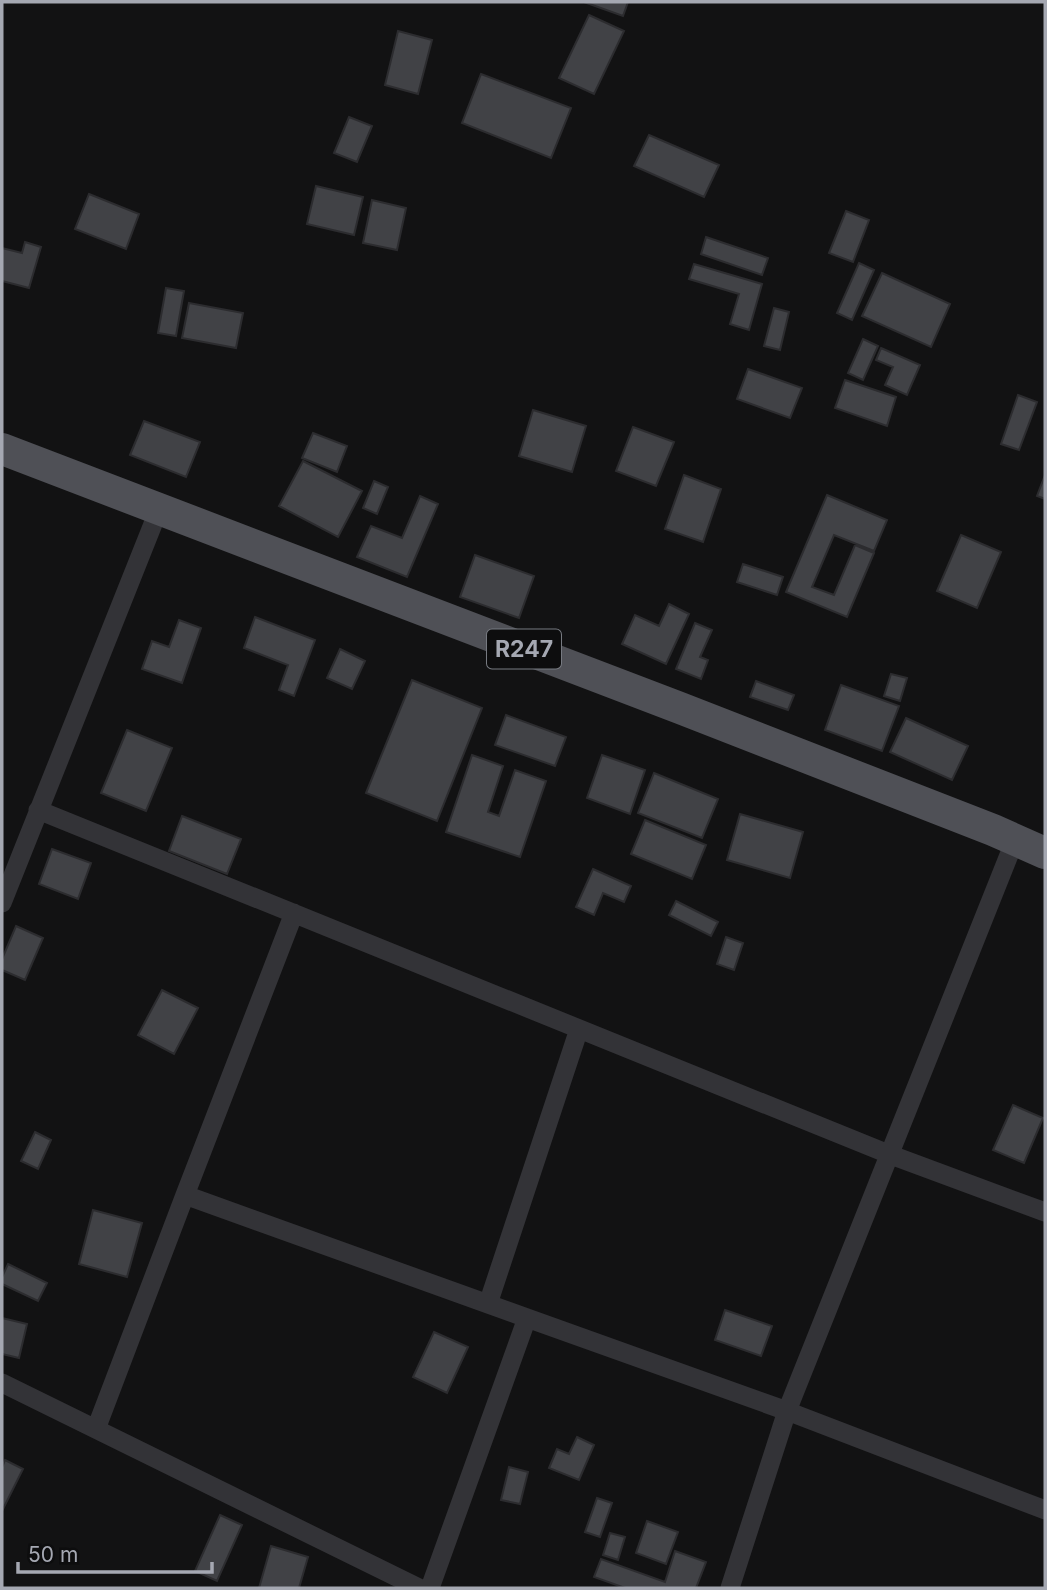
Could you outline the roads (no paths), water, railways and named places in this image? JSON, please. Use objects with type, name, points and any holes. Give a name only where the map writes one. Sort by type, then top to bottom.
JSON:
[{"type":"main road","name":"R247","points":[[2,449],[680,708],[1045,853]]},
{"type":"street","points":[[2,903],[159,509]]},
{"type":"street","points":[[38,810],[891,1155],[1045,1212]]},
{"type":"street","points":[[730,1588],[787,1411],[1015,840]]},
{"type":"street","points":[[96,1429],[295,914]]},
{"type":"street","points":[[488,1304],[579,1029]]},
{"type":"street","points":[[185,1195],[787,1411],[1045,1510]]},
{"type":"street","points":[[430,1588],[527,1318]]},
{"type":"street","points":[[2,1383],[419,1588]]}]
